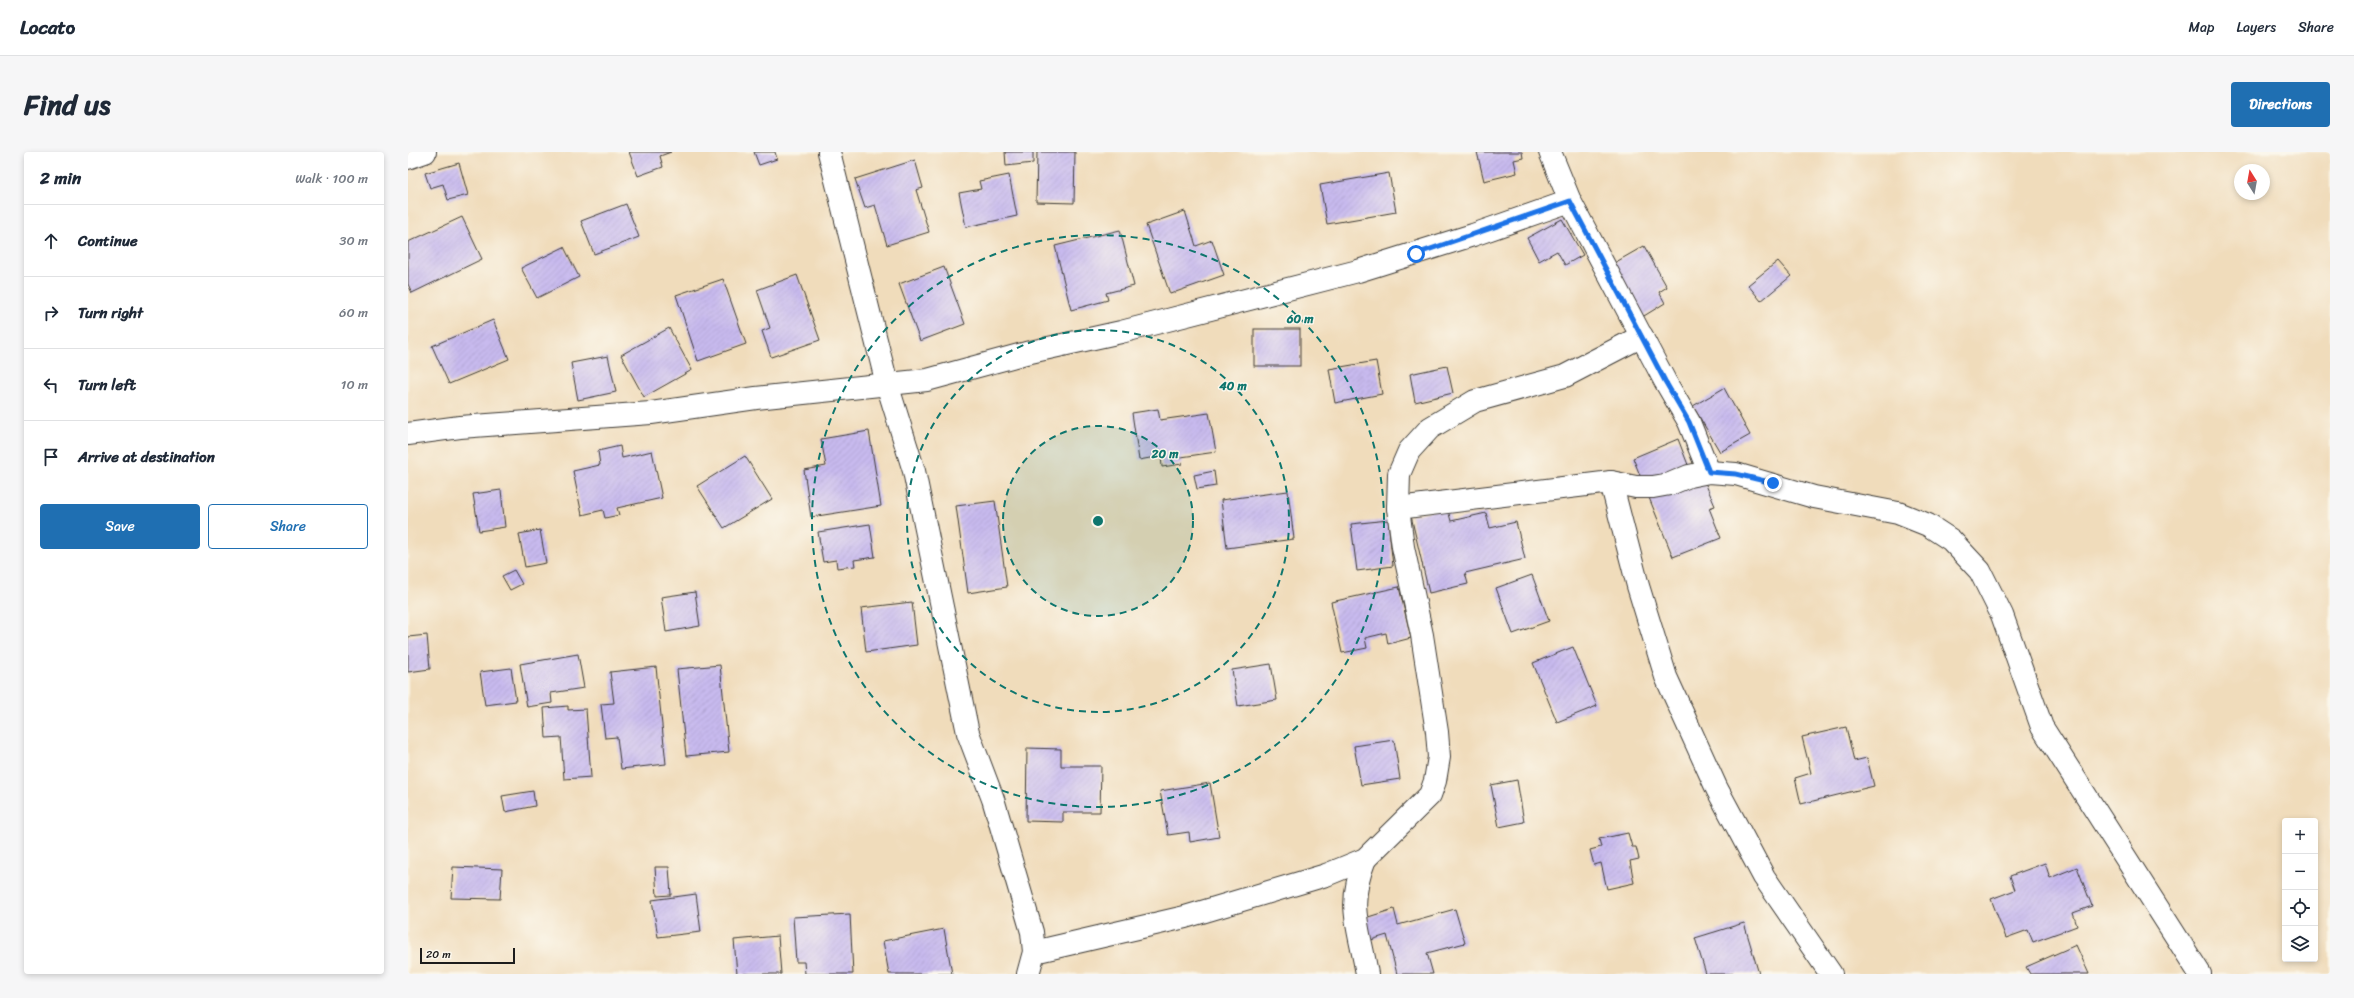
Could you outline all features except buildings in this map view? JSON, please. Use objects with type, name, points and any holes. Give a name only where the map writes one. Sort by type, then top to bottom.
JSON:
[{"type":"street","points":[[408,158],[425,152]]},
{"type":"street","points":[[829,152],[887,384],[904,433],[914,472],[968,733],[991,793],[1016,871],[1032,932],[1034,952],[1028,974]]},
{"type":"street","points":[[1550,152],[1570,201],[1689,422],[1709,472]]},
{"type":"street","points":[[408,434],[460,427],[651,413],[756,398],[927,380],[1026,353],[1121,332],[1358,271],[1473,235],[1570,201]]},
{"type":"street","points":[[1367,974],[1354,911],[1356,881],[1365,859],[1430,795],[1435,781],[1439,757],[1431,684],[1403,547],[1398,508],[1399,474],[1410,451],[1430,428],[1475,401],[1565,376],[1642,336]]},
{"type":"street","points":[[1398,508],[1611,482],[1636,487],[1653,487],[1670,484],[1689,476],[1709,472],[1736,474],[1773,483],[1814,497],[1898,513],[1928,525],[1951,540],[1980,571],[2002,615],[2042,727],[2200,974]]},
{"type":"street","points":[[1611,482],[1638,586],[1666,677],[1717,789],[1764,877],[1831,974]]},
{"type":"street","points":[[1034,952],[1185,917],[1326,874],[1365,859]]},
{"type":"route","points":[[1416,254],[1570,201],[1665,381],[1689,422],[1709,472],[1736,474],[1773,483]]}]
